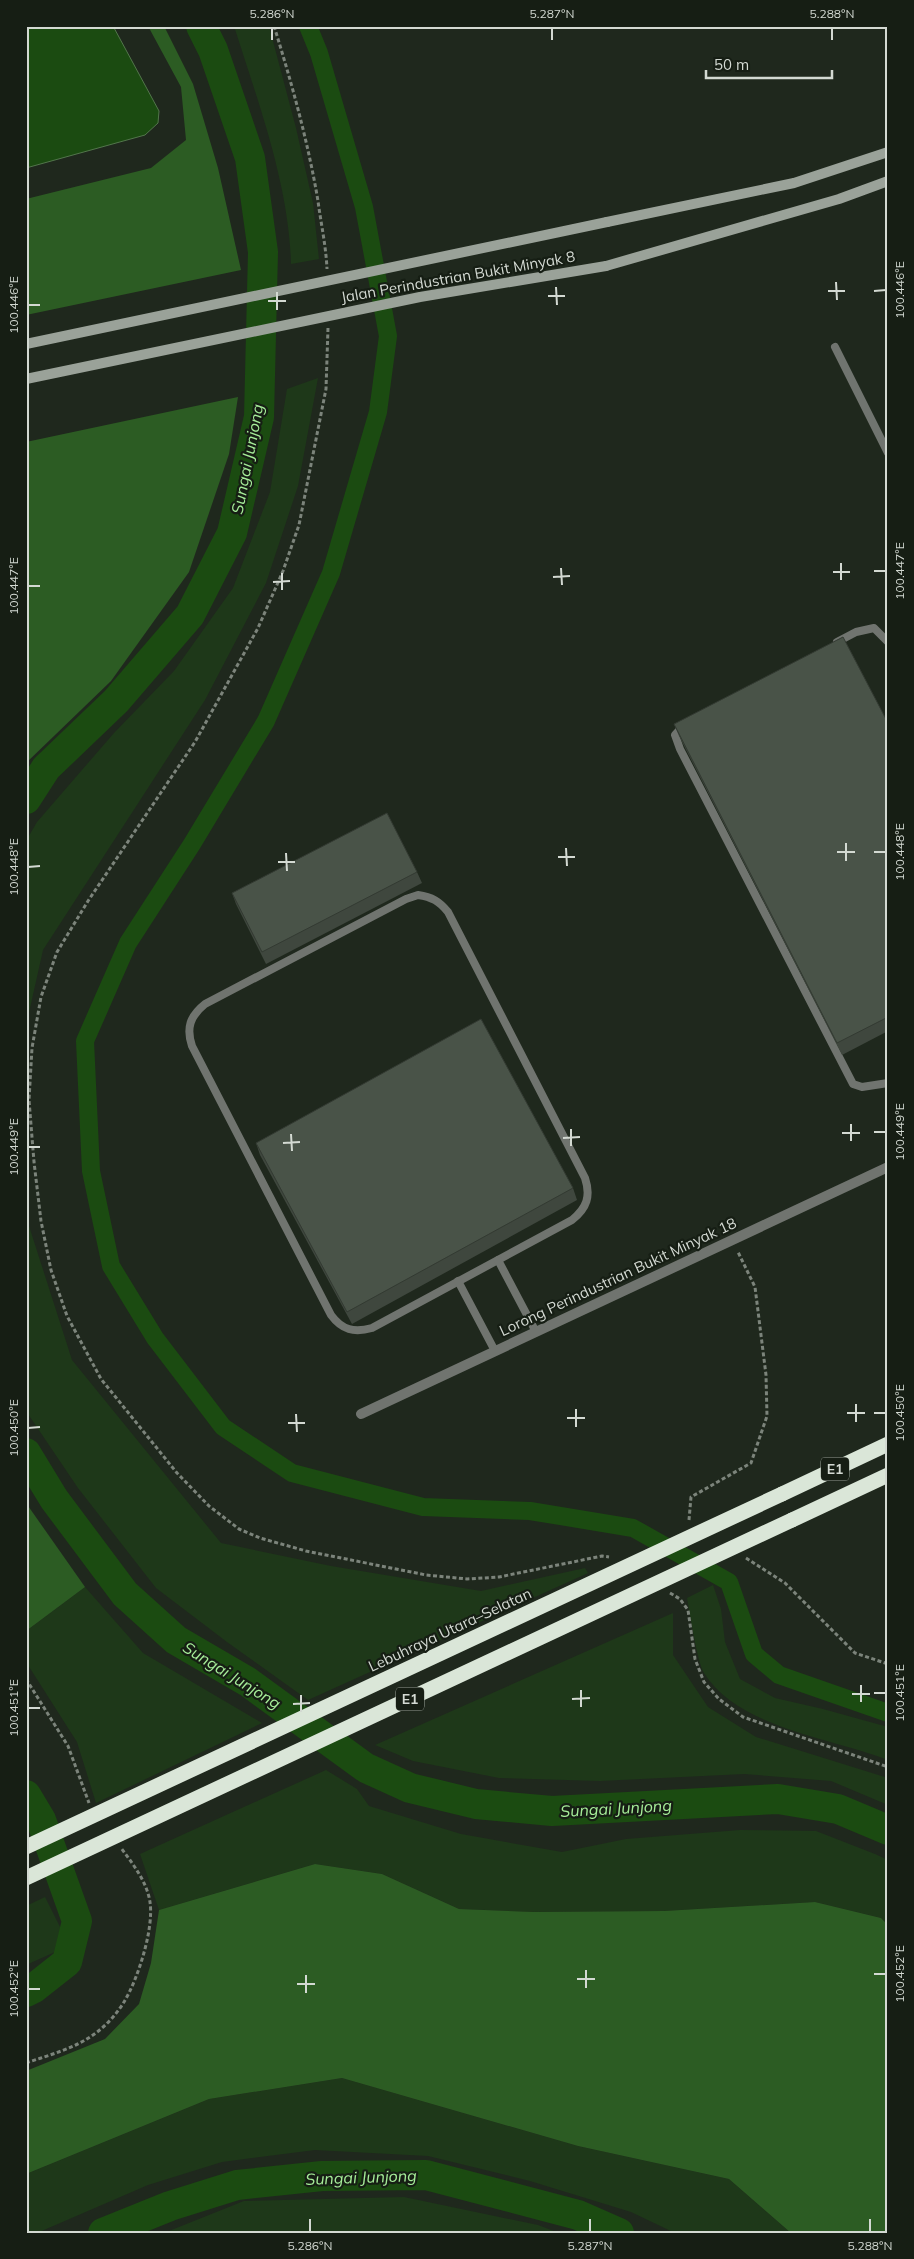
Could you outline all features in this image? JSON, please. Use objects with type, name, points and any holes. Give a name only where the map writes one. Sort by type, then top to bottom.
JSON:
[{"type":"highway","name":"Lebuhraya Utara–Selatan","points":[[26,1847],[888,1444]]},
{"type":"highway","name":"E1","points":[[26,1878],[888,1475]]},
{"type":"street","name":"Jalan Perindustrian Bukit Minyak 8","points":[[26,344],[794,183],[888,152]]},
{"type":"street","name":"Jalan Perindustrian Bukit Minyak 8","points":[[26,379],[420,297],[606,266],[839,199],[888,181]]},
{"type":"street","name":"Lorong Perindustrian Bukit Minyak 18","points":[[361,1414],[888,1167]]},
{"type":"lane","points":[[835,346],[886,443],[888,453]]},
{"type":"lane","points":[[830,646],[856,632],[874,628],[888,642]]},
{"type":"lane","points":[[692,721],[675,735],[680,749],[853,1084],[862,1087],[888,1083]]},
{"type":"lane","points":[[418,895],[429,896],[440,902],[457,929],[585,1178],[589,1190],[588,1202],[582,1213],[572,1220],[458,1281],[372,1328],[360,1331],[349,1330],[338,1324],[331,1315],[192,1046],[188,1034],[189,1022],[195,1012],[204,1004],[406,899],[418,895]]},
{"type":"lane","points":[[498,1260],[536,1332]]},
{"type":"lane","points":[[458,1281],[495,1351]]},
{"type":"path","points":[[274,26],[288,71],[311,164],[326,253],[327,273]]},
{"type":"path","points":[[328,323],[329,353],[326,389],[299,525],[283,571],[258,628],[195,742],[88,901],[57,952],[42,997],[32,1048],[29,1100],[41,1221],[51,1270],[67,1316],[101,1379],[177,1473],[209,1506],[239,1529],[260,1538],[306,1551],[426,1575],[467,1579],[500,1577],[602,1556],[617,1559]]},
{"type":"path","points":[[696,1526],[689,1521],[691,1497],[750,1463],[767,1416],[766,1376],[755,1287],[732,1240]]},
{"type":"path","points":[[742,1556],[785,1583],[855,1652],[888,1664]]},
{"type":"path","points":[[664,1590],[680,1600],[688,1610],[695,1659],[704,1682],[718,1699],[743,1716],[888,1767]]},
{"type":"path","points":[[26,1679],[68,1746],[90,1805]]},
{"type":"path","points":[[26,2063],[72,2048],[112,2020],[125,2000],[136,1974],[150,1922],[150,1902],[143,1882],[116,1841]]},
{"type":"shaded area","points":[[26,26],[113,26],[159,111],[158,123],[145,135],[26,168]]},
{"type":"shaded area","points":[[148,26],[164,26],[193,84],[218,168],[241,270],[26,315],[26,199],[151,168],[186,140],[181,87]]},
{"type":"shaded area","points":[[234,26],[269,26],[296,128],[313,203],[319,259],[291,264],[285,204],[271,143]]},
{"type":"shaded area","points":[[318,378],[298,486],[266,583],[205,700],[43,950],[26,1026],[26,841],[37,822],[114,733],[174,671],[233,588],[270,492],[287,389]]},
{"type":"shaded area","points":[[238,397],[229,454],[189,572],[111,681],[26,763],[26,442]]},
{"type":"shaded area","points":[[26,1192],[29,1226],[72,1360],[221,1543],[331,1566],[481,1591],[585,1568],[588,1573],[308,1700],[156,1588],[78,1488],[26,1411]]},
{"type":"shaded area","points":[[26,1503],[85,1587],[26,1631]]},
{"type":"shaded area","points":[[713,1585],[721,1609],[725,1642],[740,1679],[775,1698],[888,1727],[888,1760],[762,1719],[739,1707],[719,1692],[701,1667],[687,1598]]},
{"type":"shaded area","points":[[85,1587],[143,1653],[262,1723],[96,1803],[77,1742],[26,1662],[26,1631]]},
{"type":"shaded area","points":[[673,1613],[673,1655],[708,1707],[756,1737],[888,1778],[888,1805],[831,1781],[744,1774],[600,1781],[499,1778],[413,1761],[375,1745]]},
{"type":"shaded area","points":[[326,1770],[357,1789],[369,1806],[461,1834],[562,1852],[626,1839],[740,1830],[816,1831],[888,1860],[888,1925],[881,1918],[815,1902],[664,1911],[534,1912],[459,1909],[382,1874],[315,1864],[159,1910],[140,1854]]},
{"type":"shaded area","points":[[315,1864],[382,1874],[459,1909],[534,1912],[664,1911],[815,1902],[881,1918],[888,1925],[888,2233],[791,2233],[729,2179],[578,2146],[342,2078],[209,2099],[26,2174],[26,2071],[105,2039],[139,2004],[151,1963],[159,1910]]},
{"type":"shaded area","points":[[45,1897],[63,1933],[55,1952],[26,1965],[26,1906]]},
{"type":"shaded area","points":[[342,2078],[578,2146],[729,2179],[791,2233],[675,2233],[631,2212],[530,2181],[428,2156],[315,2150],[222,2162],[148,2185],[37,2233],[26,2233],[26,2174],[209,2099]]},
{"type":"shaded area","points":[[404,2197],[538,2225],[559,2233],[164,2233],[244,2201]]},
{"type":"building","points":[[843,637],[888,723],[888,1017],[837,1043],[674,724]]},
{"type":"building","points":[[387,813],[417,872],[262,952],[232,893]]},
{"type":"building","points":[[481,1019],[573,1188],[347,1312],[256,1143]]},
{"type":"waterway","name":"Sungai Junjong","points":[[26,799],[46,768],[116,701],[190,615],[232,533],[259,417],[263,252],[250,158],[213,50],[201,26]]},
{"type":"waterway","points":[[308,26],[319,53],[364,207],[388,336],[378,412],[331,573],[266,721],[192,844],[128,943],[85,1041],[91,1171],[111,1266],[155,1338],[223,1427],[292,1473],[423,1507],[530,1511],[633,1528],[729,1582],[754,1654],[779,1675],[888,1713]]},
{"type":"waterway","name":"Sungai Junjong","points":[[26,1453],[54,1499],[125,1594],[176,1640],[248,1682],[366,1768],[410,1788],[476,1804],[552,1811],[778,1799],[838,1809],[888,1830]]},
{"type":"waterway","points":[[26,1795],[41,1820],[77,1921],[67,1962],[26,1992]]},
{"type":"waterway","name":"Sungai Junjong","points":[[103,2233],[170,2206],[237,2185],[322,2176],[426,2175],[578,2215],[619,2233]]}]
